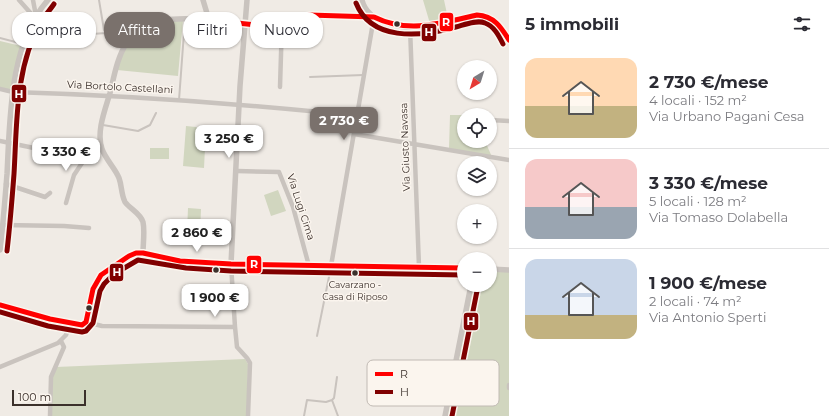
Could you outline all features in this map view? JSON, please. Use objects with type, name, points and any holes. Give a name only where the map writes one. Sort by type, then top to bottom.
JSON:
[{"type":"street","points":[[19,0],[31,12]]},
{"type":"street","points":[[33,0],[35,12]]},
{"type":"street","points":[[40,12],[48,0]]},
{"type":"street","points":[[203,0],[207,12]]},
{"type":"street","points":[[247,0],[231,264],[237,347],[250,363],[248,416]]},
{"type":"street","points":[[362,0],[365,9],[374,17],[388,23],[410,27],[421,27],[477,15],[486,15],[496,21],[509,40]]},
{"type":"street","points":[[203,12],[205,7]]},
{"type":"street","points":[[323,15],[374,17]]},
{"type":"street","points":[[331,266],[374,17]]},
{"type":"street","points":[[242,24],[250,24]]},
{"type":"street","name":"Via Giusto Navasa","points":[[410,27],[419,267]]},
{"type":"street","points":[[0,250],[13,92],[18,59],[22,48]]},
{"type":"street","points":[[124,48],[120,56],[109,95],[102,125],[101,142],[102,150],[119,178],[124,200],[143,222],[143,253]]},
{"type":"street","points":[[280,87],[281,48]]},
{"type":"street","name":"Via Bortolo Castellani","points":[[0,89],[13,92],[109,95],[240,104],[320,112]]},
{"type":"street","points":[[497,120],[509,121]]},
{"type":"street","points":[[354,134],[509,160]]},
{"type":"street","points":[[0,141],[34,148],[102,150]]},
{"type":"street","points":[[66,203],[74,175],[89,150]]},
{"type":"street","name":"Via Lugi Cima","points":[[237,171],[279,172],[290,198],[309,266]]},
{"type":"street","points":[[6,184],[45,197],[50,193]]},
{"type":"street","points":[[3,225],[89,228]]},
{"type":"street","points":[[86,322],[93,289],[101,275],[136,253],[186,261],[231,264],[457,268]]},
{"type":"street","points":[[497,269],[509,270]]},
{"type":"street","points":[[456,360],[470,292]]},
{"type":"street","points":[[0,305],[50,319],[82,325],[86,322],[102,326],[235,327]]},
{"type":"street","points":[[0,367],[62,340],[66,335],[70,323]]},
{"type":"street","points":[[50,416],[51,377],[64,347],[62,340]]},
{"type":"street","points":[[445,416],[447,406]]},
{"type":"lane","points":[[99,0],[104,30]]},
{"type":"lane","points":[[179,100],[183,35]]},
{"type":"lane","points":[[0,38],[12,41]]},
{"type":"lane","points":[[310,77],[364,75]]},
{"type":"lane","points":[[102,125],[138,131],[150,125],[156,113]]},
{"type":"lane","points":[[317,336],[331,266]]},
{"type":"lane","points":[[337,377],[334,398],[332,400],[338,416]]},
{"type":"lane","points":[[304,416],[307,400],[326,402],[332,400]]},
{"type":"green space","points":[[423,0],[444,0],[449,23],[431,27]]},
{"type":"green space","points":[[175,20],[183,20],[178,76],[117,70],[123,48],[175,48]]},
{"type":"green space","points":[[0,41],[12,44],[12,48],[21,48],[12,90],[0,88]]},
{"type":"green space","points":[[450,115],[457,115],[457,148],[488,148],[492,156],[487,156],[449,149]]},
{"type":"green space","points":[[186,126],[206,128],[204,168],[183,166]]},
{"type":"green space","points":[[150,148],[169,148],[169,159],[150,159]]},
{"type":"green space","points":[[278,190],[286,211],[271,216],[264,195]]},
{"type":"green space","points":[[188,208],[201,209],[200,233],[187,232]]},
{"type":"green space","points":[[497,269],[509,270],[509,416],[443,416],[445,406],[499,406],[499,360],[454,360],[468,292],[497,292]]},
{"type":"green space","points":[[245,359],[248,364],[247,416],[51,416],[53,374],[56,367]]},
{"type":"transit line","name":"H","points":[[356,3],[363,15],[373,24],[384,30],[397,33],[425,33],[473,22],[481,22],[488,24],[494,29],[503,44]]},
{"type":"transit line","name":"H","points":[[7,251],[14,174],[17,116],[22,77],[32,39],[44,17],[54,4]]},
{"type":"transit line","name":"R","points":[[242,23],[257,25],[278,23],[309,15],[374,17]]},
{"type":"transit line","name":"R","points":[[374,17],[387,22],[412,26],[438,24],[477,15],[483,16],[496,23],[509,40]]},
{"type":"transit line","name":"R","points":[[86,322],[93,289],[101,275],[136,253],[143,253],[180,261],[231,264],[457,268]]},
{"type":"transit line","name":"H","points":[[0,312],[48,326],[82,332],[86,331],[93,323],[100,291],[104,284],[114,274],[138,260],[186,268],[231,271],[457,275]]},
{"type":"transit line","name":"H","points":[[463,360],[477,292]]},
{"type":"transit line","name":"R","points":[[0,305],[50,319],[82,325],[86,322]]},
{"type":"transit line","name":"H","points":[[452,416],[454,406]]},
{"type":"place","name":"Cavarzano - Casa di Riposo","points":[[355,273]]}]
